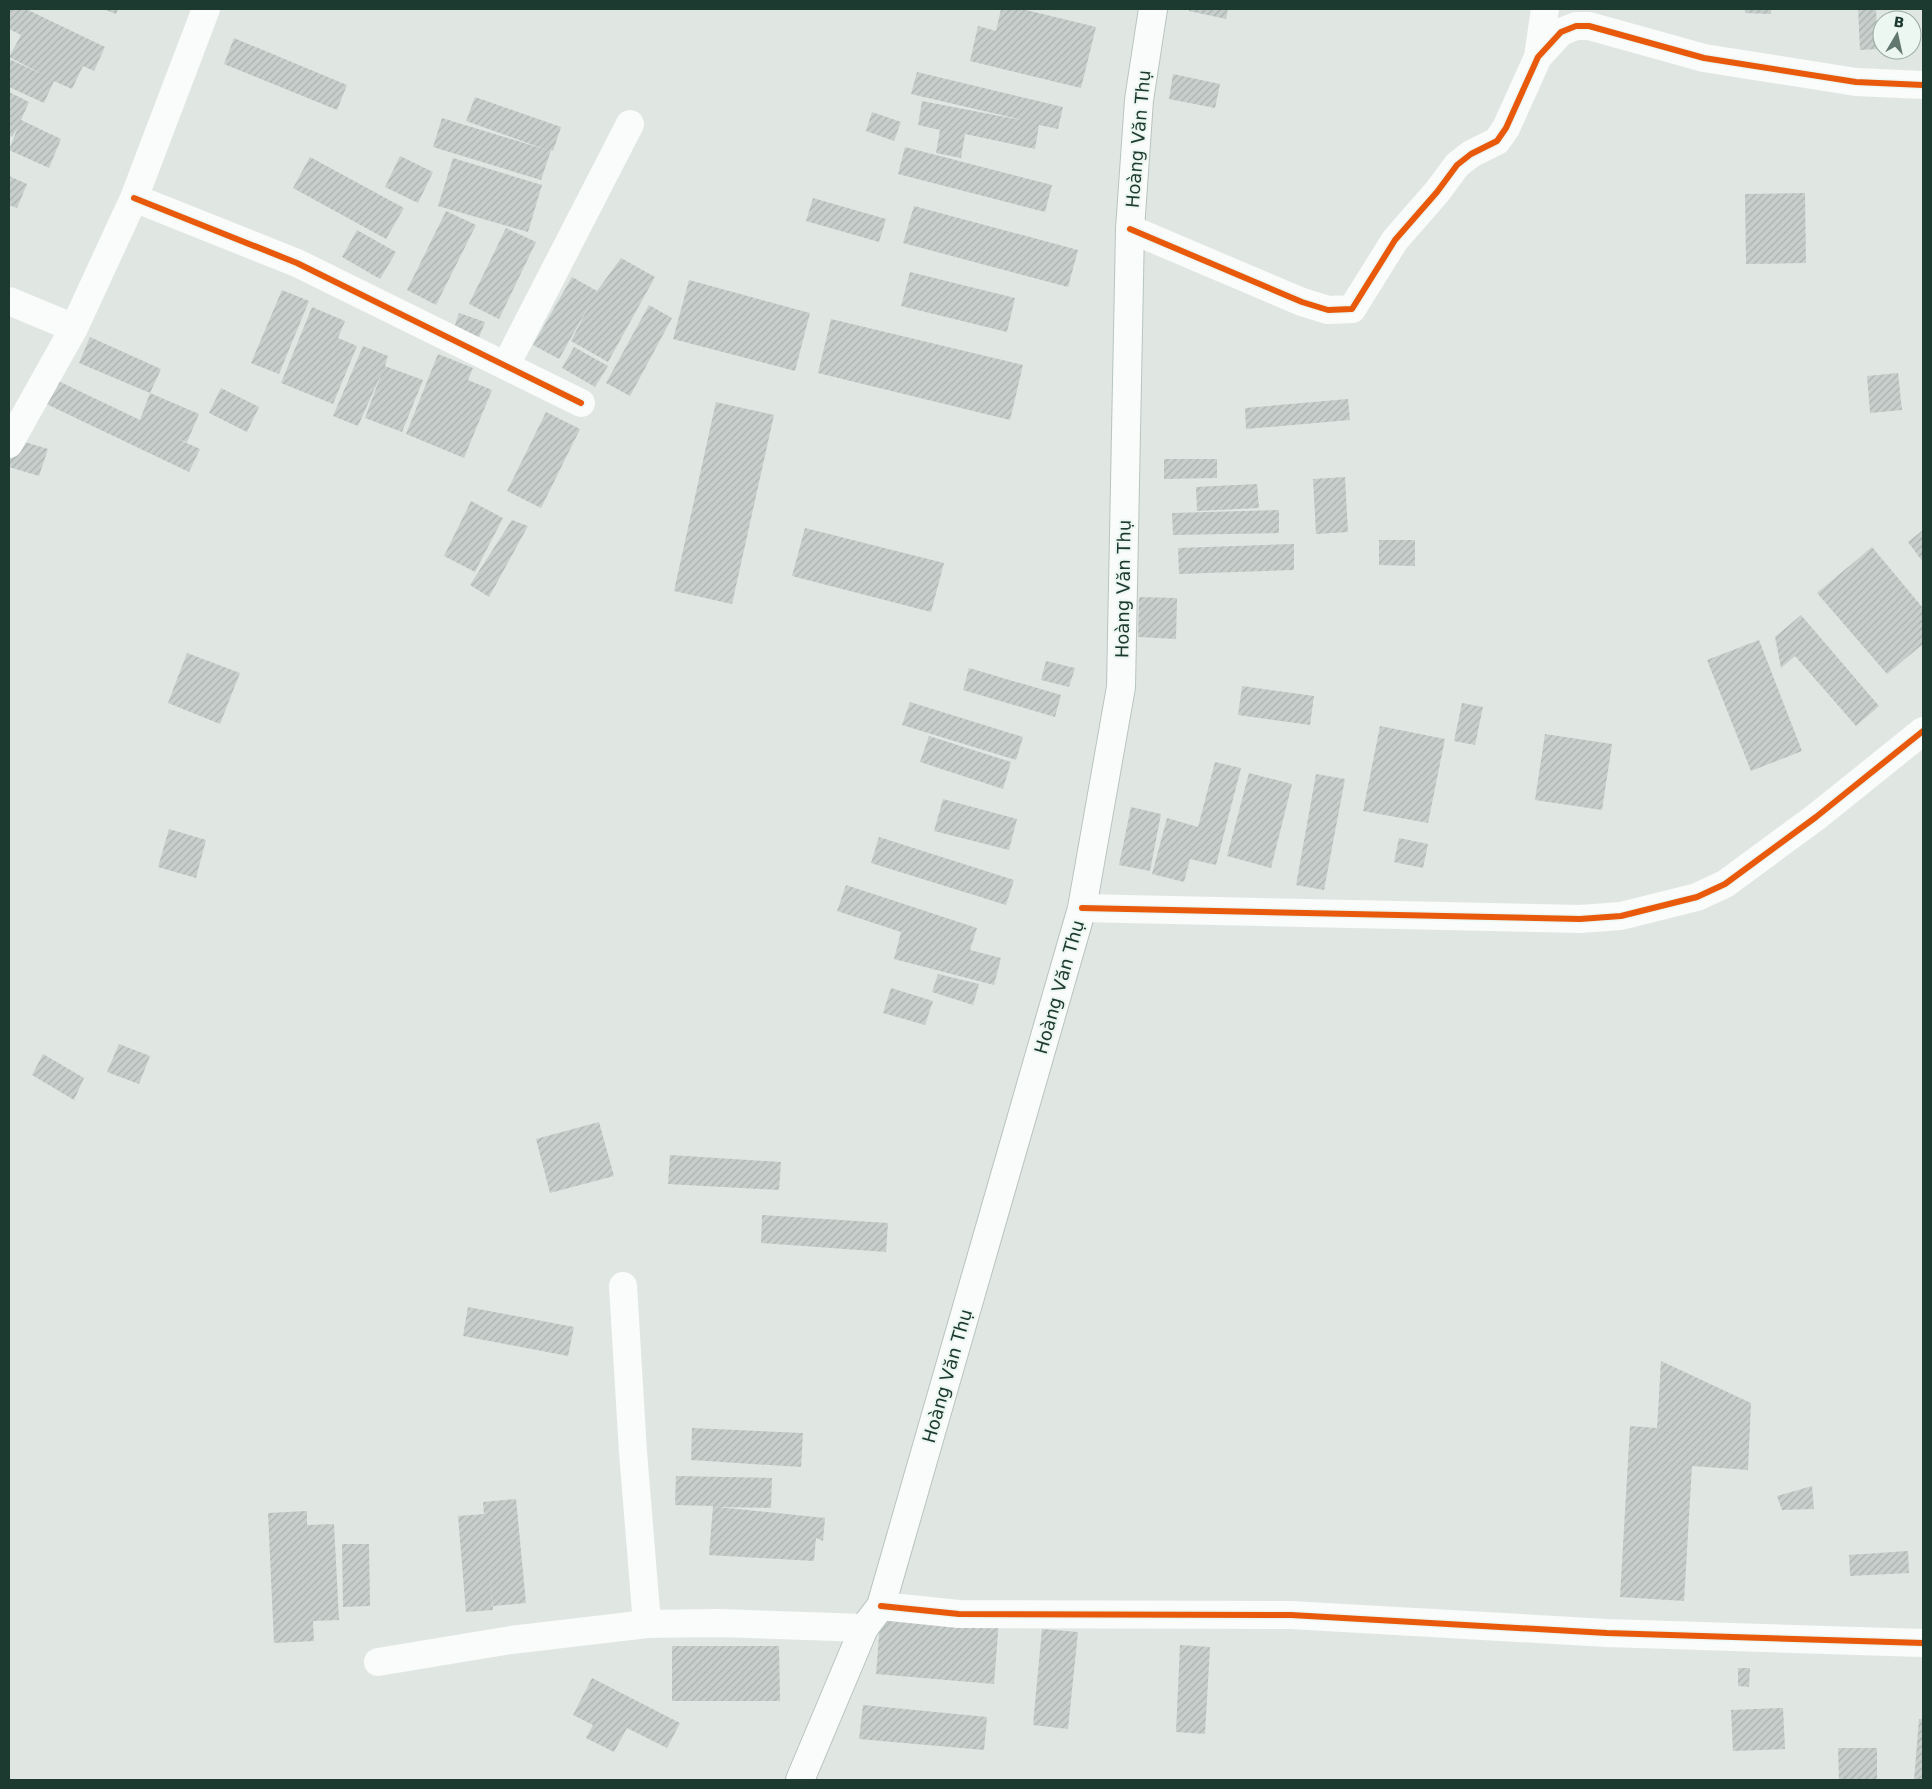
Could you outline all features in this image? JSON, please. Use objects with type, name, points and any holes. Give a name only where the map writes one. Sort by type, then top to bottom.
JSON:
[{"type":"street","points":[[9,444],[74,328],[134,198],[206,9]]},
{"type":"street","name":"Hoàng Văn Thụ","points":[[800,1780],[864,1628],[881,1606],[1082,908],[1121,687],[1130,229],[1139,100],[1152,9]]},
{"type":"street","points":[[1130,229],[1302,302],[1328,310],[1352,309],[1395,240],[1437,192],[1457,165],[1471,154],[1496,141],[1506,128],[1538,57],[1545,9]]},
{"type":"street","points":[[1538,57],[1561,32],[1576,26],[1589,26],[1704,58],[1856,82],[1923,85]]},
{"type":"street","points":[[506,365],[630,124]]},
{"type":"street","points":[[134,198],[297,263],[581,403]]},
{"type":"street","points":[[9,302],[74,328]]},
{"type":"street","points":[[1082,908],[1570,919],[1620,916],[1697,898],[1725,884],[1816,817],[1923,731]]},
{"type":"street","points":[[623,1286],[632,1452],[647,1624]]},
{"type":"street","points":[[881,1606],[959,1614],[1291,1615],[1607,1633],[1923,1643]]},
{"type":"street","points":[[378,1662],[511,1640],[647,1624],[717,1623],[864,1628]]},
{"type":"building","points":[[9,9],[26,9],[105,47],[94,71],[83,66],[72,89],[54,81],[44,103],[9,87],[9,59],[44,75],[9,57],[21,35],[9,29]]},
{"type":"building","points":[[103,9],[118,9],[116,14]]},
{"type":"building","points":[[1001,9],[1022,9],[1096,27],[1081,88],[970,61],[978,26],[996,31]]},
{"type":"building","points":[[1189,9],[1228,9],[1226,19],[1189,11]]},
{"type":"building","points":[[1745,9],[1771,9],[1771,14],[1745,13]]},
{"type":"building","points":[[1858,9],[1876,9],[1872,10],[1872,49],[1860,50]]},
{"type":"building","points":[[234,38],[347,85],[337,110],[224,64]]},
{"type":"building","points":[[917,72],[1063,107],[1058,129],[1039,125],[1035,149],[965,134],[961,158],[936,153],[940,130],[918,125],[922,101],[1026,121],[911,94]]},
{"type":"building","points":[[1173,74],[1220,84],[1215,108],[1169,99]]},
{"type":"building","points":[[9,92],[29,102],[21,120],[61,139],[49,168],[9,150],[18,127],[12,137],[9,135]]},
{"type":"building","points":[[475,97],[561,127],[541,180],[433,147],[442,118],[547,150],[466,121]]},
{"type":"building","points":[[872,112],[901,122],[894,141],[866,131]]},
{"type":"building","points":[[905,147],[1052,185],[1045,212],[898,174]]},
{"type":"building","points":[[400,156],[433,172],[418,203],[385,187]]},
{"type":"building","points":[[310,157],[404,208],[386,239],[293,188]]},
{"type":"building","points":[[453,158],[542,185],[528,232],[438,206]]},
{"type":"building","points":[[9,176],[27,184],[17,208],[9,205]]},
{"type":"building","points":[[1805,193],[1806,263],[1746,264],[1745,194]]},
{"type":"building","points":[[813,198],[886,219],[879,242],[806,221]]},
{"type":"building","points":[[914,206],[1078,250],[1068,287],[903,243]]},
{"type":"building","points":[[446,211],[476,225],[436,305],[407,290]]},
{"type":"building","points":[[506,228],[536,242],[499,319],[469,304]]},
{"type":"building","points":[[357,230],[396,252],[380,279],[342,257]]},
{"type":"building","points":[[621,258],[655,277],[608,362],[571,341],[590,304],[559,359],[533,345],[572,277],[597,291]]},
{"type":"building","points":[[910,272],[1015,298],[1007,332],[901,306]]},
{"type":"building","points":[[689,280],[810,313],[795,371],[673,339]]},
{"type":"building","points":[[282,290],[309,301],[279,374],[251,363]]},
{"type":"building","points":[[649,305],[672,318],[630,396],[606,383]]},
{"type":"building","points":[[312,307],[345,321],[338,338],[357,346],[333,404],[281,383]]},
{"type":"building","points":[[459,313],[485,322],[478,340],[453,331]]},
{"type":"building","points":[[831,319],[1023,365],[1010,420],[818,373]]},
{"type":"building","points":[[90,337],[161,369],[150,393],[79,363]]},
{"type":"building","points":[[363,346],[388,356],[385,366],[423,380],[402,432],[365,418],[382,372],[358,426],[333,416]]},
{"type":"building","points":[[574,347],[608,366],[595,387],[562,368]]},
{"type":"building","points":[[438,354],[473,368],[468,380],[492,390],[464,458],[406,434]]},
{"type":"building","points":[[1898,373],[1902,410],[1870,413],[1867,376]]},
{"type":"building","points":[[52,378],[140,420],[150,393],[199,414],[187,442],[178,439],[200,449],[189,472],[40,401]]},
{"type":"building","points":[[221,388],[259,407],[247,432],[209,413]]},
{"type":"building","points":[[1348,399],[1350,420],[1246,429],[1245,408]]},
{"type":"building","points":[[716,402],[774,415],[732,604],[674,591]]},
{"type":"building","points":[[546,412],[580,429],[541,508],[507,491]]},
{"type":"building","points":[[15,439],[48,449],[39,476],[9,467]]},
{"type":"building","points":[[1164,459],[1217,459],[1217,478],[1164,479]]},
{"type":"building","points":[[1345,477],[1348,532],[1316,534],[1313,479]]},
{"type":"building","points":[[1257,484],[1259,508],[1197,511],[1196,487]]},
{"type":"building","points":[[471,501],[503,518],[475,572],[444,556]]},
{"type":"building","points":[[1279,510],[1279,533],[1173,535],[1172,513]]},
{"type":"building","points":[[512,520],[528,526],[489,597],[470,585]]},
{"type":"building","points":[[805,528],[944,563],[931,612],[792,576]]},
{"type":"building","points":[[1923,530],[1923,562],[1908,542]]},
{"type":"building","points":[[1379,540],[1415,540],[1415,566],[1379,565]]},
{"type":"building","points":[[1294,544],[1294,570],[1179,574],[1178,548]]},
{"type":"building","points":[[1872,547],[1923,608],[1923,644],[1887,674],[1817,593]]},
{"type":"building","points":[[1139,597],[1177,598],[1176,639],[1138,637]]},
{"type":"building","points":[[1801,615],[1879,706],[1856,726],[1795,656],[1781,668],[1775,637]]},
{"type":"building","points":[[1759,640],[1802,751],[1751,771],[1707,660]]},
{"type":"building","points":[[187,653],[240,673],[220,724],[168,703]]},
{"type":"building","points":[[1046,661],[1075,668],[1069,687],[1041,680]]},
{"type":"building","points":[[969,668],[1061,695],[1055,717],[963,690]]},
{"type":"building","points":[[1242,686],[1314,696],[1310,725],[1238,715]]},
{"type":"building","points":[[910,702],[1023,737],[1016,760],[902,725]]},
{"type":"building","points":[[1462,703],[1483,707],[1475,745],[1454,741]]},
{"type":"building","points":[[1380,726],[1445,739],[1428,823],[1363,811]]},
{"type":"building","points":[[1545,734],[1612,744],[1602,810],[1535,800]]},
{"type":"building","points":[[929,736],[1011,762],[1003,789],[920,762]]},
{"type":"building","points":[[1215,762],[1241,768],[1216,865],[1190,859],[1184,882],[1152,874],[1167,818],[1198,827]]},
{"type":"building","points":[[1249,773],[1292,784],[1271,868],[1227,856]]},
{"type":"building","points":[[1316,774],[1345,779],[1324,890],[1296,885]]},
{"type":"building","points":[[943,799],[1017,819],[1009,850],[934,831]]},
{"type":"building","points":[[1131,807],[1161,814],[1150,871],[1119,865]]},
{"type":"building","points":[[169,829],[206,840],[196,878],[158,867]]},
{"type":"building","points":[[879,837],[1014,880],[1006,905],[871,863]]},
{"type":"building","points":[[1399,838],[1428,844],[1423,868],[1394,862]]},
{"type":"building","points":[[846,885],[977,928],[970,950],[1001,958],[994,985],[894,959],[901,932],[837,911]]},
{"type":"building","points":[[938,974],[979,984],[973,1005],[932,992]]},
{"type":"building","points":[[891,988],[933,1001],[925,1025],[883,1013]]},
{"type":"building","points":[[119,1044],[150,1056],[139,1084],[107,1072]]},
{"type":"building","points":[[43,1054],[84,1078],[74,1100],[32,1075]]},
{"type":"building","points":[[599,1122],[614,1176],[550,1193],[536,1139]]},
{"type":"building","points":[[670,1155],[781,1162],[779,1190],[668,1184]]},
{"type":"building","points":[[762,1215],[888,1223],[886,1252],[761,1243]]},
{"type":"building","points":[[468,1307],[574,1327],[568,1356],[463,1336]]},
{"type":"building","points":[[1661,1361],[1751,1403],[1748,1470],[1692,1466],[1684,1601],[1620,1597],[1630,1426],[1657,1428]]},
{"type":"building","points":[[692,1428],[803,1433],[801,1467],[691,1460]]},
{"type":"building","points":[[676,1476],[772,1478],[771,1508],[717,1507],[825,1518],[823,1541],[816,1538],[814,1561],[709,1555],[713,1506],[675,1505]]},
{"type":"building","points":[[1812,1486],[1814,1509],[1782,1510],[1777,1496]]},
{"type":"building","points":[[516,1499],[526,1603],[493,1606],[490,1576],[493,1610],[466,1612],[458,1516],[484,1514],[483,1502]]},
{"type":"building","points":[[307,1511],[307,1525],[334,1524],[339,1620],[313,1621],[314,1641],[274,1643],[268,1513]]},
{"type":"building","points":[[342,1544],[369,1544],[370,1606],[343,1607]]},
{"type":"building","points":[[1908,1551],[1909,1573],[1850,1576],[1849,1555]]},
{"type":"building","points":[[881,1611],[999,1620],[994,1684],[876,1674]]},
{"type":"building","points":[[1042,1629],[1078,1632],[1068,1729],[1033,1725]]},
{"type":"building","points":[[1180,1645],[1210,1647],[1205,1734],[1176,1732]]},
{"type":"building","points":[[672,1646],[779,1646],[780,1701],[672,1701]]},
{"type":"building","points":[[1738,1668],[1750,1668],[1749,1687],[1738,1686]]},
{"type":"building","points":[[592,1678],[680,1723],[667,1748],[627,1728],[614,1752],[586,1738],[593,1725],[573,1715]]},
{"type":"building","points":[[863,1705],[987,1717],[984,1750],[859,1739]]},
{"type":"building","points":[[1783,1708],[1785,1749],[1733,1751],[1731,1710]]},
{"type":"building","points":[[1919,1719],[1923,1719],[1923,1777],[1920,1780],[1914,1780]]},
{"type":"building","points":[[1838,1748],[1877,1748],[1877,1780],[1839,1780]]},
{"type":"cycle path","points":[[1130,229],[1302,302],[1328,310],[1352,309],[1395,240],[1437,192],[1457,165],[1471,154],[1497,141],[1506,128],[1538,57],[1561,32],[1576,26],[1589,26],[1704,58],[1856,82],[1923,85]]},
{"type":"cycle path","points":[[134,198],[297,263],[581,403]]},
{"type":"cycle path","points":[[1082,908],[1580,919],[1621,916],[1697,897],[1725,884],[1816,817],[1923,731]]},
{"type":"cycle path","points":[[881,1606],[959,1614],[1291,1615],[1607,1633],[1923,1643]]}]
